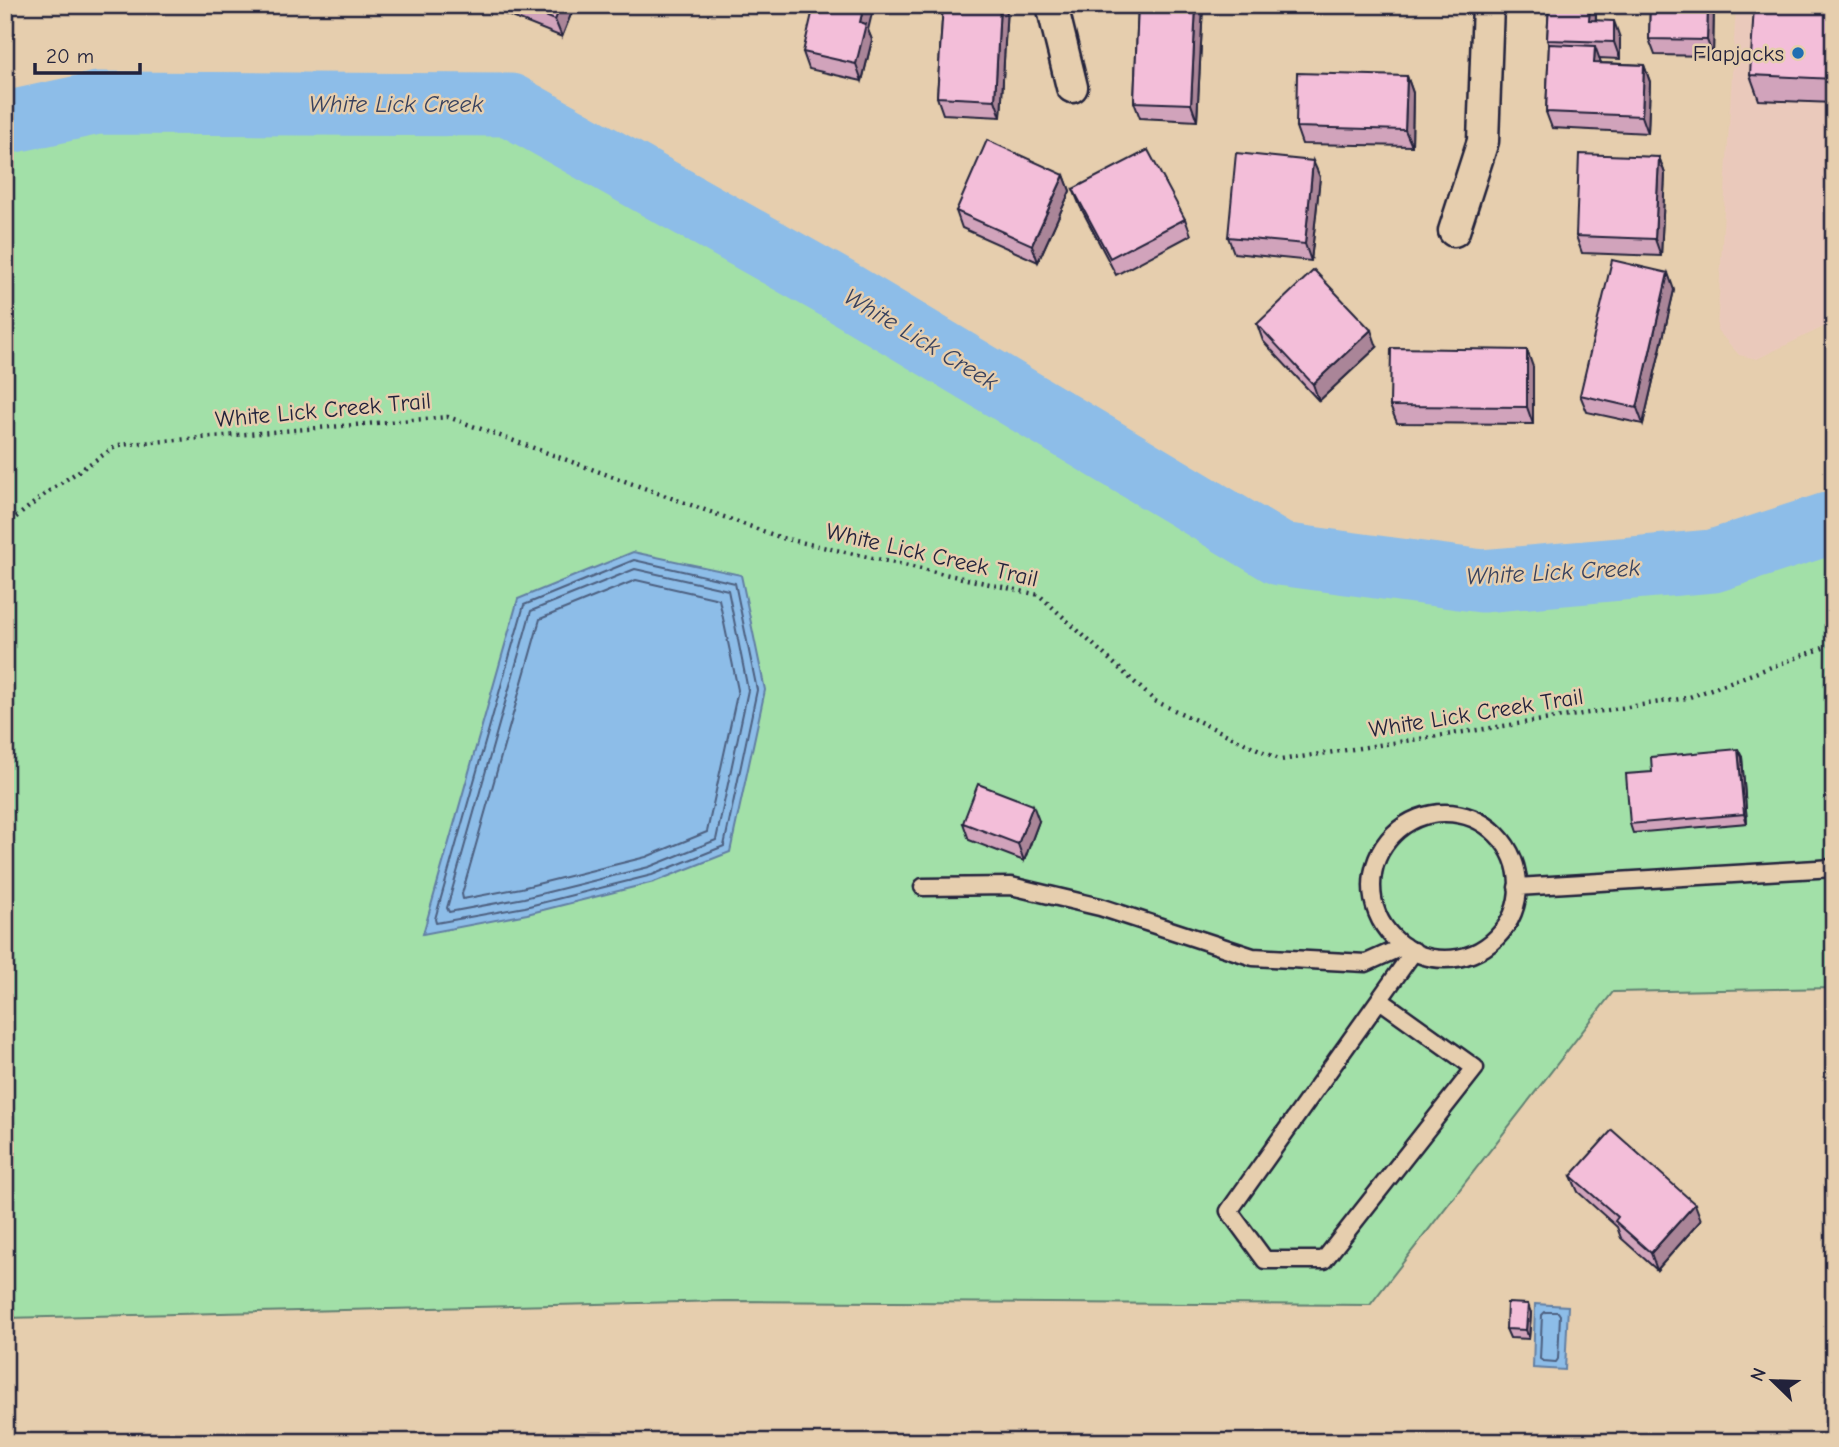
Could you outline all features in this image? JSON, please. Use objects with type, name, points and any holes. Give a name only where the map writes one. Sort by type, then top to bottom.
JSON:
[{"type":"street","points":[[1052,5],[1072,87]]},
{"type":"street","points":[[1454,231],[1483,141],[1488,5]]},
{"type":"lane","points":[[1450,812],[1473,818],[1493,830],[1509,849],[1517,872],[1518,897],[1510,920],[1494,940],[1474,953],[1450,959],[1426,956],[1409,949],[1386,930],[1376,909],[1372,885],[1376,862],[1387,841],[1404,824],[1426,815],[1450,812]]},
{"type":"lane","points":[[1517,887],[1834,867]]},
{"type":"lane","points":[[923,887],[1011,886],[1100,907],[1253,957],[1366,963],[1409,949]]},
{"type":"lane","points":[[1380,1000],[1475,1068],[1324,1259],[1265,1260],[1229,1211],[1380,1000],[1409,949]]},
{"type":"path","name":"White Lick Creek Trail","points":[[5,526],[48,491],[118,445],[448,417],[782,538],[1039,595],[1154,701],[1281,760],[1687,698],[1834,644]]},
{"type":"shaded area","points":[[1736,5],[1834,5],[1834,322],[1757,359],[1739,355],[1717,330]]},
{"type":"green space","points":[[98,103],[510,105],[839,290],[1280,554],[1482,581],[1713,561],[1834,522],[1834,988],[1613,992],[1370,1305],[725,1301],[5,1318],[5,123]]},
{"type":"water","points":[[633,552],[741,575],[765,690],[730,852],[654,882],[527,914],[423,934],[518,599]]},
{"type":"water","points":[[1535,1304],[1568,1306],[1565,1370],[1533,1368]]},
{"type":"building","points":[[518,5],[561,5],[555,20]]},
{"type":"building","points":[[814,5],[864,5],[860,22],[866,24],[856,64],[803,52]]},
{"type":"building","points":[[943,5],[1000,5],[995,100],[937,97]]},
{"type":"building","points":[[1138,5],[1196,5],[1191,104],[1134,102]]},
{"type":"building","points":[[1549,5],[1590,5],[1589,20],[1614,21],[1614,42],[1547,40]]},
{"type":"building","points":[[1650,5],[1708,5],[1707,40],[1649,39]]},
{"type":"building","name":"Flapjacks","points":[[1754,5],[1834,5],[1834,79],[1750,75]]},
{"type":"building","points":[[1549,44],[1595,46],[1594,63],[1644,65],[1642,116],[1546,112]]},
{"type":"building","points":[[1297,73],[1407,76],[1405,130],[1296,127]]},
{"type":"building","points":[[987,140],[1064,175],[1032,245],[956,211]]},
{"type":"building","points":[[1148,150],[1185,219],[1110,258],[1073,189]]},
{"type":"building","points":[[1236,153],[1313,161],[1305,244],[1228,237]]},
{"type":"building","points":[[1579,154],[1659,157],[1655,239],[1576,236]]},
{"type":"building","points":[[1612,260],[1668,273],[1637,408],[1580,395]]},
{"type":"building","points":[[1314,270],[1371,330],[1313,384],[1257,324]]},
{"type":"building","points":[[1391,348],[1527,350],[1527,407],[1390,406]]},
{"type":"building","points":[[1738,749],[1744,814],[1630,824],[1626,774],[1652,772],[1651,757]]},
{"type":"building","points":[[978,784],[1033,805],[1018,844],[963,823]]},
{"type":"building","points":[[1612,1130],[1695,1204],[1651,1253],[1615,1221],[1618,1217],[1571,1176]]},
{"type":"building","points":[[1507,1303],[1528,1304],[1526,1330],[1506,1329]]},
{"type":"waterway","name":"White Lick Creek","points":[[5,123],[98,103],[510,105],[839,290],[1280,554],[1482,581],[1713,561],[1834,522]]},
{"type":"place","name":"Flapjacks","points":[[1798,53]]}]
